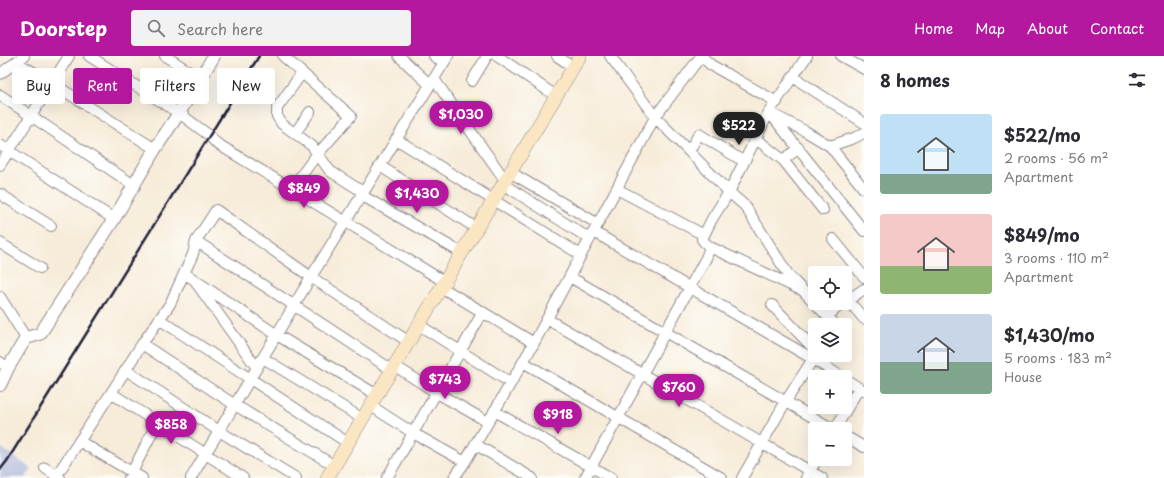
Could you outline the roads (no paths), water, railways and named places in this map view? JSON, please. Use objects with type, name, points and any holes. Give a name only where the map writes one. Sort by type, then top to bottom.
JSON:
[{"type":"main road","points":[[327,478],[576,61]]},
{"type":"street","points":[[61,68],[69,56]]},
{"type":"street","points":[[89,56],[179,113],[210,136],[216,143],[345,221],[443,284],[483,312],[534,343]]},
{"type":"street","points":[[165,56],[184,68]]},
{"type":"street","points":[[207,68],[214,56]]},
{"type":"street","points":[[283,56],[350,116],[317,154],[292,188]]},
{"type":"street","points":[[399,56],[432,82],[506,179],[690,288],[808,351]]},
{"type":"street","points":[[191,478],[345,221],[446,59],[434,56]]},
{"type":"street","points":[[472,81],[487,56]]},
{"type":"street","points":[[497,56],[556,96]]},
{"type":"street","points":[[557,56],[576,61]]},
{"type":"street","points":[[610,56],[655,117],[729,192],[745,206],[789,276],[826,318]]},
{"type":"street","points":[[458,477],[464,462],[534,343],[655,117],[701,56],[710,65],[777,102]]},
{"type":"street","points":[[804,292],[710,247],[702,239],[712,219],[729,192],[769,112],[807,56],[814,56]]},
{"type":"street","points":[[841,56],[864,69]]},
{"type":"street","points":[[0,74],[20,59],[32,68]]},
{"type":"street","points":[[302,73],[277,108],[277,116],[282,124],[312,146],[330,171],[362,194],[462,253]]},
{"type":"street","points":[[793,77],[864,123]]},
{"type":"street","points":[[65,91],[155,149]]},
{"type":"street","points":[[0,95],[135,186]]},
{"type":"street","points":[[0,165],[39,104]]},
{"type":"street","points":[[0,385],[4,365],[26,338],[40,334],[135,186],[155,149],[185,104]]},
{"type":"street","points":[[295,133],[310,112]]},
{"type":"street","points":[[769,112],[830,146],[864,189]]},
{"type":"street","points":[[769,112],[864,231]]},
{"type":"street","points":[[830,146],[864,133]]},
{"type":"street","points":[[689,151],[699,134],[743,162]]},
{"type":"street","points":[[755,138],[783,160],[823,210]]},
{"type":"street","points":[[396,139],[581,255]]},
{"type":"street","points":[[0,145],[114,219]]},
{"type":"street","points":[[783,160],[799,148]]},
{"type":"street","points":[[380,166],[476,228]]},
{"type":"street","points":[[506,179],[594,232]]},
{"type":"street","points":[[617,189],[704,235]]},
{"type":"street","points":[[0,194],[51,226]]},
{"type":"street","points":[[45,468],[57,477],[142,344],[170,304],[193,254],[196,241],[216,210],[311,278],[409,342]]},
{"type":"street","points":[[832,238],[864,277]]},
{"type":"street","points":[[196,241],[294,307],[393,368],[488,422]]},
{"type":"street","points":[[0,244],[40,268]]},
{"type":"street","points":[[585,478],[643,375],[706,258],[710,247]]},
{"type":"street","points":[[184,273],[374,400],[413,433],[464,462]]},
{"type":"street","points":[[570,277],[822,422]]},
{"type":"street","points":[[194,279],[257,368]]},
{"type":"street","points":[[852,297],[864,289]]},
{"type":"street","points":[[0,297],[26,338]]},
{"type":"street","points":[[772,305],[808,347]]},
{"type":"street","points":[[852,308],[864,319]]},
{"type":"street","points":[[830,318],[837,310]]},
{"type":"street","points":[[388,478],[483,312]]},
{"type":"street","points":[[159,319],[348,444]]},
{"type":"street","points":[[547,319],[762,444],[808,475],[822,478]]},
{"type":"street","points":[[419,325],[511,383]]},
{"type":"street","points":[[142,344],[235,405],[335,466]]},
{"type":"street","points":[[263,358],[363,419]]},
{"type":"street","points":[[523,362],[722,478]]},
{"type":"street","points":[[742,478],[809,362]]},
{"type":"street","points":[[824,362],[833,370]]},
{"type":"street","points":[[126,370],[296,478]]},
{"type":"street","points":[[839,422],[862,389],[852,383]]},
{"type":"street","points":[[111,393],[243,478]]},
{"type":"street","points":[[494,411],[612,478]]},
{"type":"street","points":[[131,475],[157,423]]},
{"type":"street","points":[[852,440],[864,447]]},
{"type":"street","points":[[79,441],[131,475],[142,478]]},
{"type":"street","points":[[475,444],[532,478]]},
{"type":"street","points":[[808,475],[813,466]]},
{"type":"railway","points":[[0,470],[259,56]]}]
